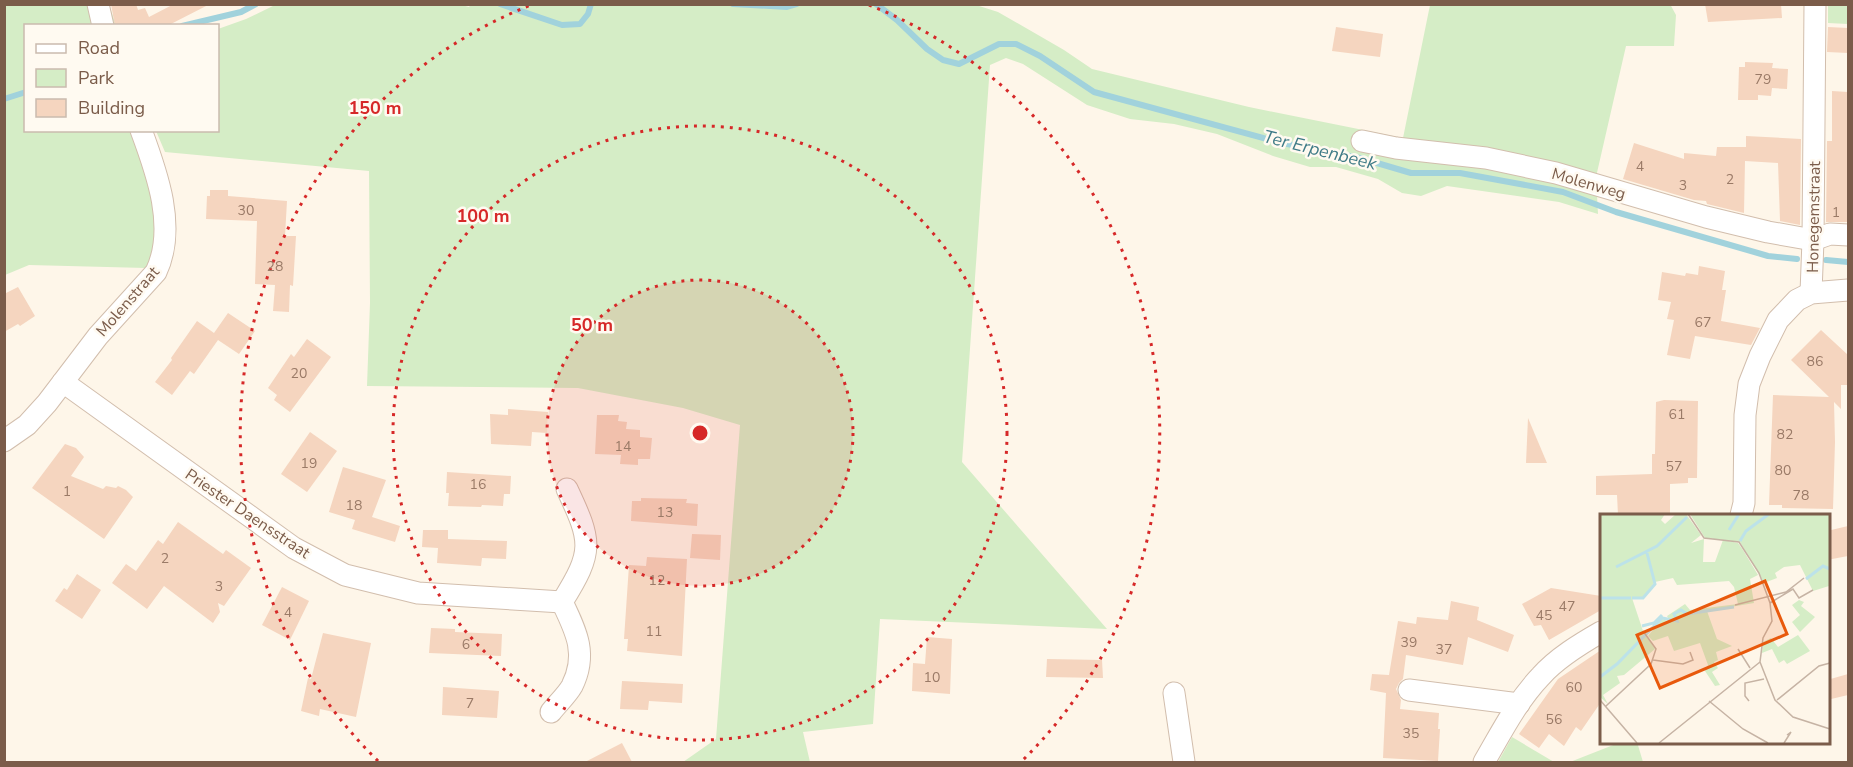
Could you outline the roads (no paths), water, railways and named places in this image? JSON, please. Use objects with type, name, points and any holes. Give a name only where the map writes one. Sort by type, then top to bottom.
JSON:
[{"type":"street","points":[[98,4],[103,24]]},
{"type":"street","name":"Honegemstraat","points":[[1741,514],[1744,503],[1745,415],[1749,384],[1778,320],[1797,300],[1811,293],[1815,4]]},
{"type":"street","name":"Molenstraat","points":[[4,441],[27,425],[47,403],[98,336],[156,273],[161,261],[165,233],[162,196],[142,132]]},
{"type":"street","name":"Molenweg","points":[[1362,141],[1396,148],[1486,158],[1556,173],[1706,217],[1813,240]]},
{"type":"street","points":[[1813,240],[1830,234],[1848,235]]},
{"type":"street","points":[[1811,293],[1848,290]]},
{"type":"street","name":"Priester Daensstraat","points":[[63,382],[294,548],[345,575],[418,593],[562,602]]},
{"type":"street","points":[[551,712],[572,686],[580,657],[578,635],[562,602],[579,575],[588,544],[583,523],[567,489]]},
{"type":"street","points":[[1484,762],[1519,704],[1542,674],[1600,633]]},
{"type":"street","points":[[1408,690],[1519,704]]},
{"type":"street","points":[[1174,693],[1184,762]]},
{"type":"waterway","name":"Ter Erpenbeek","points":[[190,24],[241,12],[256,4]]},
{"type":"waterway","name":"Ter Erpenbeek","points":[[500,4],[562,25],[580,24],[588,14],[591,4]]},
{"type":"waterway","name":"Ter Erpenbeek","points":[[733,4],[787,7],[797,4]]},
{"type":"waterway","name":"Ter Erpenbeek","points":[[876,4],[897,20],[927,49],[943,60],[959,64],[999,44],[1016,44],[1040,56],[1094,92],[1282,143],[1360,158],[1411,173],[1460,173],[1563,192],[1616,212],[1768,256],[1797,259]]},
{"type":"waterway","name":"Ter Erpenbeek","points":[[4,99],[24,93]]},
{"type":"waterway","name":"Ter Erpenbeek","points":[[1826,260],[1848,262]]}]
